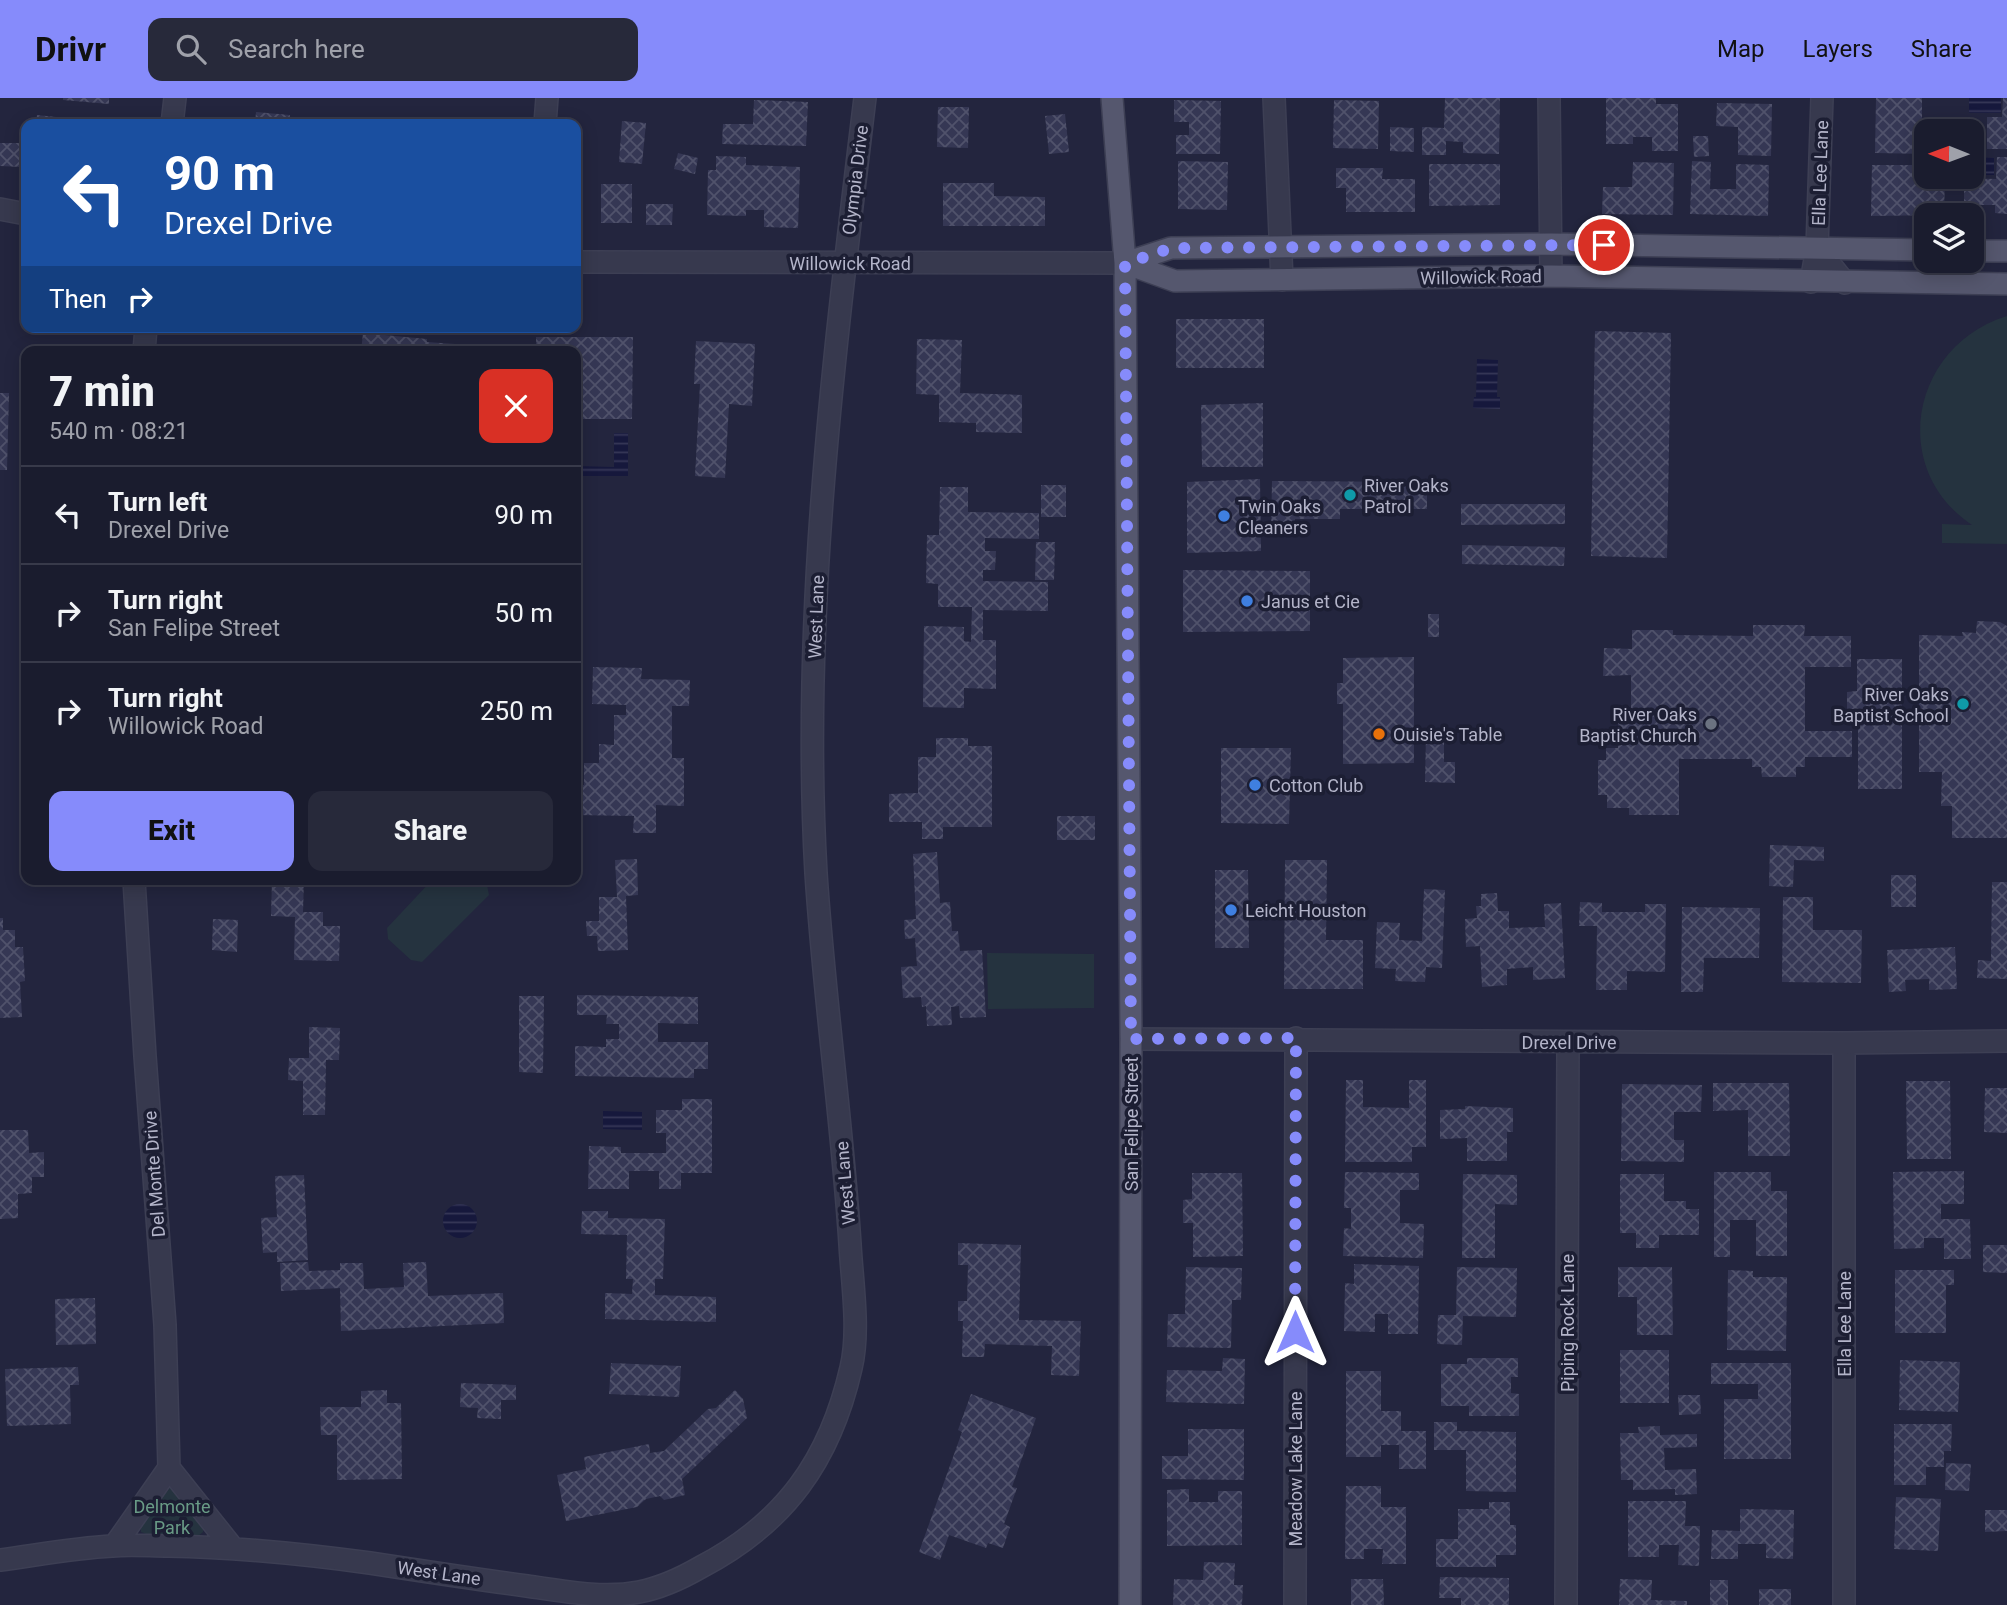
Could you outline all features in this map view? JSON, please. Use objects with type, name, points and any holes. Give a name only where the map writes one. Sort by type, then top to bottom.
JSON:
[{"type":"main road","name":"San Felipe Street","points":[[1112,98],[1125,264],[1131,1039],[1130,1605]]},
{"type":"main road","name":"Willowick Road","points":[[1125,264],[1171,248],[1551,244],[1914,250]]},
{"type":"main road","points":[[1984,251],[2007,251]]},
{"type":"main road","name":"Willowick Road","points":[[1125,264],[1175,281],[1550,276],[2007,284]]},
{"type":"street","points":[[173,119],[175,98]]},
{"type":"street","points":[[545,119],[547,98]]},
{"type":"street","name":"Olympia Drive","points":[[844,263],[865,98]]},
{"type":"street","points":[[1274,98],[1282,280]]},
{"type":"street","points":[[1549,98],[1550,276]]},
{"type":"street","name":"Ella Lee Lane","points":[[1811,282],[1817,248],[1822,98]]},
{"type":"street","points":[[0,209],[21,213]]},
{"type":"street","name":"Ella Lee Lane","points":[[1817,248],[1845,283]]},
{"type":"street","name":"Willowick Road","points":[[581,262],[1125,264]]},
{"type":"street","name":"West Lane","points":[[0,1560],[115,1545],[232,1547],[588,1595],[638,1592],[683,1577],[733,1551],[772,1518],[804,1482],[823,1450],[841,1408],[853,1360],[854,1309],[846,1186],[816,873],[813,733],[815,598],[844,263]]},
{"type":"street","name":"Del Monte Drive","points":[[134,885],[166,1325],[169,1468]]},
{"type":"street","name":"Meadow Lake Lane","points":[[1295,1605],[1296,1038]]},
{"type":"street","name":"Drexel Drive","points":[[1131,1039],[1844,1043],[2007,1041]]},
{"type":"street","name":"Piping Rock Lane","points":[[1566,1605],[1568,1042]]},
{"type":"street","name":"Ella Lee Lane","points":[[1844,1043],[1844,1605]]},
{"type":"street","points":[[115,1545],[169,1468],[232,1547]]},
{"type":"green space","points":[[2007,316],[2007,544],[1942,543],[1942,524],[1972,525],[1945,501],[1928,472],[1921,441],[1922,410],[1932,380],[1950,353],[1975,331]]},
{"type":"green space","points":[[427,885],[487,885],[489,895],[422,962],[411,960],[388,939],[387,928]]},
{"type":"green space","points":[[987,953],[1094,954],[1094,1008],[988,1009]]},
{"type":"green space","name":"Delmonte Park","points":[[170,1488],[176,1489],[203,1522],[203,1532],[198,1536],[149,1535],[141,1532],[140,1522]]},
{"type":"shaded area","points":[[1969,98],[2001,98],[2001,113],[1969,113]]},
{"type":"shaded area","points":[[1984,158],[1994,158],[1994,175],[1984,175]]},
{"type":"shaded area","points":[[1477,359],[1498,360],[1497,397],[1500,397],[1500,409],[1473,408]]},
{"type":"shaded area","points":[[614,433],[628,433],[628,476],[581,476],[581,466],[614,467]]},
{"type":"shaded area","points":[[603,1111],[642,1112],[642,1130],[603,1129]]},
{"type":"shaded area","points":[[460,1204],[472,1209],[477,1221],[472,1233],[460,1238],[448,1233],[443,1221],[448,1209]]},
{"type":"building","points":[[109,98],[109,104],[63,100]]},
{"type":"building","points":[[1445,98],[1500,98],[1499,154],[1463,153],[1463,142],[1446,141],[1446,155],[1422,155],[1422,127],[1444,128]]},
{"type":"building","points":[[1606,98],[1656,98],[1656,104],[1678,104],[1678,151],[1652,151],[1652,137],[1633,137],[1633,144],[1606,144]]},
{"type":"building","points":[[1876,98],[1922,98],[1922,119],[1914,119],[1914,154],[1875,153]]},
{"type":"building","points":[[2003,98],[2007,98],[2007,149],[1987,149],[1987,117],[2002,117]]},
{"type":"building","points":[[754,100],[808,102],[806,146],[722,144],[723,124],[753,124]]},
{"type":"building","points":[[1174,100],[1221,101],[1220,154],[1176,154],[1176,135],[1189,135],[1189,122],[1174,122]]},
{"type":"building","points":[[1334,100],[1379,101],[1378,149],[1333,148]]},
{"type":"building","points":[[1717,103],[1772,104],[1771,156],[1738,155],[1738,127],[1716,126]]},
{"type":"building","points":[[938,107],[969,107],[968,148],[937,147]]},
{"type":"building","points":[[256,112],[290,115],[290,119],[255,119]]},
{"type":"building","points":[[1065,114],[1069,152],[1049,154],[1045,116]]},
{"type":"building","points":[[37,115],[75,119],[37,119]]},
{"type":"building","points":[[622,121],[646,123],[642,164],[619,162]]},
{"type":"building","points":[[1390,127],[1414,128],[1414,152],[1390,151]]},
{"type":"building","points":[[1693,136],[1708,136],[1709,156],[1694,157]]},
{"type":"building","points":[[0,143],[21,143],[21,167],[0,166]]},
{"type":"building","points":[[678,153],[698,158],[695,174],[674,169]]},
{"type":"building","points":[[716,156],[746,157],[746,165],[800,167],[798,228],[764,227],[764,210],[746,210],[746,216],[707,215],[708,170],[716,170]]},
{"type":"building","points":[[1997,157],[2007,157],[2007,214],[1995,213],[1995,205],[1964,203],[1964,189],[1984,189],[1984,179],[1996,179]]},
{"type":"building","points":[[1178,161],[1228,162],[1227,210],[1178,209]]},
{"type":"building","points":[[1692,161],[1711,162],[1710,189],[1736,189],[1736,164],[1769,165],[1768,216],[1690,214]]},
{"type":"building","points":[[1633,162],[1674,163],[1673,215],[1602,214],[1603,187],[1632,187]]},
{"type":"building","points":[[1429,164],[1500,164],[1500,205],[1429,206]]},
{"type":"building","points":[[1872,165],[1914,165],[1914,189],[1945,189],[1944,203],[1914,203],[1914,215],[1871,216]]},
{"type":"building","points":[[1336,168],[1383,168],[1382,179],[1415,179],[1415,212],[1346,212],[1346,188],[1336,188]]},
{"type":"building","points":[[943,183],[994,183],[994,196],[1045,197],[1045,226],[943,226]]},
{"type":"building","points":[[601,184],[632,184],[632,223],[601,223]]},
{"type":"building","points":[[646,204],[673,204],[672,225],[646,225]]},
{"type":"building","points":[[1176,319],[1264,319],[1264,368],[1176,368]]},
{"type":"building","points":[[1595,331],[1671,333],[1667,558],[1591,556]]},
{"type":"building","points":[[363,333],[468,345],[468,346],[362,346]]},
{"type":"building","points":[[536,337],[633,337],[632,419],[581,419],[581,346],[536,346]]},
{"type":"building","points":[[917,339],[962,340],[960,393],[1022,395],[1022,433],[976,432],[976,423],[939,422],[939,395],[916,394]]},
{"type":"building","points":[[696,341],[755,344],[752,406],[729,404],[725,478],[695,476],[700,384],[694,384]]},
{"type":"building","points":[[0,393],[9,393],[7,470],[0,470]]},
{"type":"building","points":[[1263,403],[1263,467],[1202,467],[1201,405]]},
{"type":"building","name":"Twin Oaks Cleaners","points":[[1260,479],[1261,551],[1187,553],[1187,482]]},
{"type":"building","name":"River Oaks Patrol","points":[[1272,481],[1427,482],[1427,509],[1340,509],[1340,519],[1295,519],[1296,534],[1271,534]]},
{"type":"building","points":[[1041,485],[1066,485],[1066,517],[1041,517]]},
{"type":"building","points":[[940,487],[968,487],[968,512],[1039,513],[1039,539],[985,538],[985,551],[996,551],[995,570],[983,570],[983,581],[1048,582],[1048,611],[983,610],[983,640],[996,640],[996,689],[964,688],[964,708],[923,707],[924,626],[964,627],[964,641],[971,642],[972,607],[938,607],[938,584],[926,583],[927,535],[939,535]]},
{"type":"building","points":[[1461,504],[1565,504],[1565,524],[1461,525]]},
{"type":"building","points":[[1036,542],[1055,542],[1054,580],[1035,580]]},
{"type":"building","points":[[1462,545],[1565,547],[1564,566],[1462,564]]},
{"type":"building","name":"Janus et Cie","points":[[1183,570],[1310,571],[1310,631],[1183,632]]},
{"type":"building","points":[[1428,614],[1439,614],[1439,637],[1428,637]]},
{"type":"building","name":"River Oaks Baptist School","points":[[1977,621],[2000,622],[2007,626],[2007,838],[1952,838],[1952,806],[1941,806],[1942,772],[1919,772],[1919,635],[1963,636],[1962,632],[1976,633]]},
{"type":"building","name":"River Oaks Baptist Church","points":[[1753,625],[1805,625],[1804,636],[1851,636],[1851,667],[1805,667],[1805,731],[1852,731],[1852,757],[1805,757],[1805,767],[1796,767],[1796,777],[1762,777],[1761,767],[1752,767],[1752,759],[1679,759],[1679,815],[1629,815],[1629,808],[1607,808],[1607,795],[1598,795],[1598,760],[1606,760],[1606,748],[1618,748],[1618,716],[1631,716],[1631,675],[1603,676],[1604,648],[1632,649],[1632,630],[1673,630],[1673,635],[1753,636]]},
{"type":"building","name":"Ouisie's Table","points":[[1414,657],[1414,763],[1343,764],[1343,704],[1337,704],[1337,683],[1343,683],[1343,658]]},
{"type":"building","points":[[1857,659],[1902,659],[1902,789],[1858,789],[1858,709],[1847,709],[1847,692],[1857,691]]},
{"type":"building","points":[[593,667],[642,668],[641,679],[690,680],[689,706],[672,706],[672,758],[684,758],[684,806],[656,805],[656,833],[633,833],[634,816],[581,815],[584,763],[599,763],[599,744],[614,745],[614,715],[626,715],[626,705],[592,704]]},
{"type":"building","points":[[1426,735],[1444,735],[1444,762],[1455,762],[1455,783],[1425,782]]},
{"type":"building","points":[[936,738],[968,738],[968,746],[992,746],[992,827],[943,827],[943,839],[922,839],[922,822],[889,822],[889,794],[918,793],[918,757],[936,757]]},
{"type":"building","name":"Cotton Club","points":[[1221,748],[1291,748],[1289,824],[1221,823]]},
{"type":"building","points":[[1057,816],[1095,816],[1095,840],[1057,840]]},
{"type":"building","points":[[1770,845],[1824,847],[1824,861],[1794,860],[1793,887],[1769,886]]},
{"type":"building","points":[[937,852],[940,903],[950,902],[952,931],[958,931],[960,951],[982,950],[986,1017],[960,1018],[959,1006],[951,1007],[952,1025],[927,1026],[926,1006],[922,1007],[921,997],[903,998],[901,967],[917,966],[915,938],[905,939],[904,920],[916,919],[913,854]]},
{"type":"building","points":[[637,859],[638,895],[626,896],[628,950],[598,951],[597,936],[587,936],[586,921],[599,921],[599,897],[617,897],[615,860]]},
{"type":"building","points":[[1285,860],[1327,860],[1326,940],[1363,940],[1363,989],[1284,989]]},
{"type":"building","points":[[1215,870],[1248,870],[1249,948],[1215,948]]},
{"type":"building","points":[[1891,875],[1916,875],[1916,907],[1891,907]]},
{"type":"building","points":[[1992,882],[2007,882],[2007,979],[1977,978],[1978,960],[1991,961]]},
{"type":"building","points":[[272,885],[304,885],[303,912],[323,912],[323,926],[340,926],[339,961],[294,960],[295,917],[271,916]]},
{"type":"building","points":[[1424,889],[1445,890],[1442,968],[1426,967],[1425,982],[1395,981],[1396,969],[1375,968],[1377,922],[1400,923],[1399,940],[1422,941]]},
{"type":"building","points":[[1497,893],[1498,911],[1509,911],[1509,928],[1545,927],[1544,904],[1561,903],[1565,978],[1533,980],[1533,967],[1507,969],[1507,985],[1482,987],[1480,946],[1466,947],[1465,919],[1477,918],[1476,906],[1481,906],[1481,894]]},
{"type":"building","points":[[1783,897],[1813,897],[1813,930],[1862,930],[1861,983],[1782,982]]},
{"type":"building","points":[[1580,902],[1602,903],[1602,912],[1645,912],[1645,904],[1666,904],[1665,972],[1627,971],[1627,990],[1596,990],[1597,926],[1579,926]]},
{"type":"building","points":[[1682,907],[1760,908],[1759,958],[1704,958],[1703,992],[1681,992]]},
{"type":"building","points":[[0,918],[3,918],[3,930],[15,930],[15,947],[23,947],[25,981],[20,982],[22,1017],[0,1018]]},
{"type":"building","points":[[213,919],[238,920],[237,952],[212,950]]},
{"type":"building","points":[[1955,947],[1957,989],[1929,990],[1929,979],[1905,980],[1906,991],[1889,992],[1887,950]]},
{"type":"building","points":[[577,995],[698,997],[698,1024],[658,1023],[658,1042],[708,1042],[708,1069],[694,1069],[694,1078],[575,1076],[575,1046],[606,1047],[606,1039],[619,1039],[619,1024],[606,1024],[607,1015],[577,1015]]},
{"type":"building","points":[[519,996],[544,996],[543,1073],[519,1072]]},
{"type":"building","points":[[309,1027],[340,1028],[339,1060],[326,1060],[325,1115],[303,1115],[303,1081],[288,1080],[289,1058],[309,1058]]},
{"type":"building","points":[[1346,1080],[1363,1080],[1363,1107],[1409,1108],[1409,1080],[1426,1080],[1426,1147],[1412,1147],[1412,1162],[1345,1162]]},
{"type":"building","points":[[1906,1081],[1950,1081],[1951,1159],[1907,1159]]},
{"type":"building","points":[[1713,1083],[1789,1083],[1790,1156],[1748,1156],[1748,1110],[1713,1111]]},
{"type":"building","points":[[1622,1084],[1702,1085],[1701,1112],[1674,1112],[1674,1140],[1684,1140],[1684,1162],[1621,1161]]},
{"type":"building","points":[[1985,1088],[2007,1088],[2007,1133],[1984,1132]]},
{"type":"building","points":[[682,1099],[712,1099],[712,1173],[681,1173],[681,1189],[659,1189],[659,1171],[629,1171],[629,1189],[588,1189],[589,1146],[621,1147],[621,1153],[666,1153],[666,1133],[656,1133],[656,1110],[682,1110]]},
{"type":"building","points":[[1465,1106],[1513,1108],[1513,1132],[1507,1132],[1507,1161],[1467,1161],[1467,1138],[1440,1139],[1440,1110],[1465,1109]]},
{"type":"building","points":[[0,1130],[28,1130],[29,1153],[44,1152],[44,1177],[32,1177],[32,1193],[18,1194],[18,1218],[0,1219]]},
{"type":"building","points":[[1964,1171],[1964,1204],[1941,1204],[1941,1219],[1970,1219],[1971,1259],[1944,1259],[1944,1238],[1924,1238],[1924,1248],[1894,1249],[1893,1172]]},
{"type":"building","points":[[1345,1172],[1419,1173],[1419,1190],[1400,1190],[1400,1223],[1424,1224],[1423,1258],[1343,1256],[1344,1228],[1351,1229],[1351,1208],[1344,1208]]},
{"type":"building","points":[[1714,1172],[1771,1172],[1771,1191],[1787,1191],[1787,1256],[1756,1256],[1756,1220],[1730,1220],[1730,1257],[1714,1257]]},
{"type":"building","points":[[1192,1173],[1242,1173],[1243,1256],[1193,1257],[1193,1223],[1183,1223],[1183,1200],[1192,1199]]},
{"type":"building","points":[[1463,1174],[1517,1175],[1517,1205],[1495,1204],[1495,1258],[1462,1258]]},
{"type":"building","points":[[1620,1174],[1664,1174],[1664,1201],[1686,1201],[1686,1209],[1699,1209],[1699,1235],[1659,1235],[1659,1248],[1636,1248],[1636,1233],[1620,1233]]},
{"type":"building","points":[[304,1175],[308,1260],[277,1262],[277,1252],[263,1253],[261,1218],[277,1217],[275,1176]]},
{"type":"building","points":[[582,1211],[608,1211],[608,1218],[665,1219],[663,1279],[655,1279],[655,1295],[716,1297],[716,1322],[605,1319],[605,1293],[632,1294],[633,1279],[626,1279],[627,1235],[581,1234]]},
{"type":"building","points":[[958,1243],[1021,1245],[1019,1320],[1081,1321],[1079,1376],[1051,1375],[1052,1346],[985,1344],[984,1357],[962,1357],[963,1321],[958,1321],[958,1301],[967,1301],[968,1265],[958,1265]]},
{"type":"building","points":[[1983,1245],[2007,1245],[2007,1273],[1983,1272]]},
{"type":"building","points":[[308,1262],[309,1271],[340,1270],[340,1263],[363,1263],[364,1289],[404,1287],[403,1263],[426,1262],[428,1296],[503,1293],[504,1323],[341,1331],[340,1288],[281,1291],[280,1263]]},
{"type":"building","points":[[1354,1264],[1419,1266],[1418,1334],[1388,1334],[1388,1314],[1375,1314],[1375,1332],[1344,1331],[1345,1283],[1354,1284]]},
{"type":"building","points":[[1186,1267],[1242,1268],[1241,1300],[1232,1300],[1231,1348],[1167,1347],[1168,1314],[1185,1314]]},
{"type":"building","points":[[1457,1267],[1517,1268],[1516,1317],[1463,1316],[1462,1345],[1437,1344],[1438,1315],[1456,1315]]},
{"type":"building","points":[[1618,1267],[1672,1267],[1673,1335],[1637,1335],[1637,1297],[1618,1297]]},
{"type":"building","points":[[1728,1270],[1753,1271],[1753,1277],[1787,1277],[1786,1351],[1727,1350]]},
{"type":"building","points":[[1895,1270],[1954,1270],[1954,1285],[1946,1285],[1946,1333],[1895,1333]]},
{"type":"building","points":[[95,1298],[96,1344],[56,1345],[55,1299]]},
{"type":"building","points":[[1620,1350],[1669,1350],[1669,1403],[1620,1403]]},
{"type":"building","points":[[1223,1358],[1245,1359],[1244,1404],[1166,1402],[1167,1370],[1222,1371]]},
{"type":"building","points":[[1467,1358],[1518,1358],[1518,1377],[1511,1377],[1511,1393],[1519,1394],[1519,1416],[1469,1416],[1469,1406],[1441,1406],[1441,1364],[1467,1364]]},
{"type":"building","points":[[1900,1360],[1960,1362],[1958,1412],[1899,1410]]},
{"type":"building","points":[[611,1363],[681,1366],[679,1397],[609,1394]]},
{"type":"building","points":[[1711,1363],[1791,1363],[1791,1459],[1724,1459],[1724,1399],[1758,1399],[1758,1384],[1711,1384]]},
{"type":"building","points":[[78,1367],[79,1385],[70,1385],[71,1424],[7,1426],[5,1369]]},
{"type":"building","points":[[1346,1371],[1381,1371],[1381,1411],[1401,1411],[1401,1431],[1426,1431],[1426,1469],[1399,1469],[1399,1445],[1381,1445],[1381,1457],[1346,1457]]},
{"type":"building","points":[[461,1383],[516,1385],[516,1400],[501,1400],[501,1419],[477,1418],[478,1408],[460,1407]]},
{"type":"building","points":[[387,1390],[387,1403],[401,1403],[402,1479],[337,1480],[337,1435],[321,1435],[320,1407],[361,1407],[361,1391]]},
{"type":"building","points":[[735,1390],[743,1399],[747,1418],[682,1479],[685,1495],[664,1500],[660,1496],[646,1499],[637,1507],[566,1521],[557,1475],[586,1469],[584,1457],[649,1444],[650,1453],[664,1451],[708,1409],[716,1408]]},
{"type":"building","points":[[971,1394],[1036,1418],[1012,1487],[1017,1488],[1004,1524],[1010,1527],[1003,1548],[988,1543],[986,1548],[949,1535],[940,1560],[919,1552],[962,1432],[958,1430]]},
{"type":"building","points":[[1678,1395],[1700,1395],[1701,1414],[1679,1415]]},
{"type":"building","points":[[1434,1422],[1457,1422],[1457,1431],[1516,1432],[1516,1492],[1466,1491],[1466,1450],[1434,1450]]},
{"type":"building","points":[[1894,1424],[1952,1424],[1951,1451],[1944,1451],[1944,1467],[1926,1467],[1926,1485],[1894,1485]]},
{"type":"building","points":[[1660,1426],[1660,1435],[1697,1434],[1697,1447],[1664,1448],[1665,1470],[1696,1469],[1697,1494],[1675,1495],[1675,1489],[1633,1490],[1633,1480],[1621,1480],[1620,1433],[1639,1433],[1638,1427]]},
{"type":"building","points":[[1188,1429],[1244,1429],[1244,1480],[1162,1479],[1162,1456],[1188,1456]]},
{"type":"building","points":[[1946,1463],[1971,1464],[1969,1491],[1945,1490]]},
{"type":"building","points":[[1346,1486],[1381,1486],[1381,1507],[1406,1507],[1406,1564],[1382,1564],[1383,1549],[1364,1549],[1364,1559],[1345,1559]]},
{"type":"building","points":[[1189,1489],[1189,1502],[1218,1502],[1218,1491],[1242,1491],[1242,1545],[1167,1546],[1167,1490]]},
{"type":"building","points":[[1896,1497],[1941,1499],[1938,1551],[1894,1549]]},
{"type":"building","points":[[1628,1501],[1686,1501],[1685,1526],[1700,1526],[1699,1566],[1678,1565],[1679,1545],[1659,1545],[1659,1557],[1628,1557]]},
{"type":"building","points":[[1489,1502],[1510,1502],[1510,1525],[1516,1525],[1516,1555],[1496,1555],[1496,1567],[1436,1567],[1436,1539],[1458,1539],[1458,1509],[1489,1509]]},
{"type":"building","points":[[1740,1509],[1794,1510],[1793,1559],[1766,1558],[1766,1544],[1738,1544],[1738,1559],[1711,1559],[1712,1530],[1740,1531]]},
{"type":"building","points":[[1985,1510],[2007,1510],[2007,1531],[1985,1532]]},
{"type":"building","points":[[1204,1562],[1235,1563],[1234,1585],[1243,1585],[1242,1605],[1173,1605],[1174,1579],[1203,1580]]},
{"type":"building","points":[[1440,1577],[1509,1578],[1509,1605],[1461,1605],[1461,1598],[1439,1598]]},
{"type":"building","points":[[1351,1579],[1383,1579],[1384,1605],[1351,1605]]},
{"type":"building","points":[[1620,1579],[1652,1580],[1651,1600],[1687,1601],[1687,1605],[1619,1605]]},
{"type":"building","points":[[1710,1580],[1728,1580],[1728,1605],[1710,1605]]},
{"type":"building","points":[[1759,1589],[1791,1589],[1791,1605],[1759,1605]]},
{"type":"place","name":"River Oaks Patrol","points":[[1350,495]]},
{"type":"place","name":"Twin Oaks Cleaners","points":[[1224,516]]},
{"type":"place","name":"Janus et Cie","points":[[1247,601]]},
{"type":"place","name":"River Oaks Baptist School","points":[[1963,704]]},
{"type":"place","name":"River Oaks Baptist Church","points":[[1711,724]]},
{"type":"place","name":"Ouisie's Table","points":[[1379,734]]},
{"type":"place","name":"Cotton Club","points":[[1255,785]]},
{"type":"place","name":"Leicht Houston","points":[[1231,910]]},
{"type":"route","points":[[1295,1332],[1296,1038],[1131,1039],[1125,264],[1171,248],[1604,245]]}]
